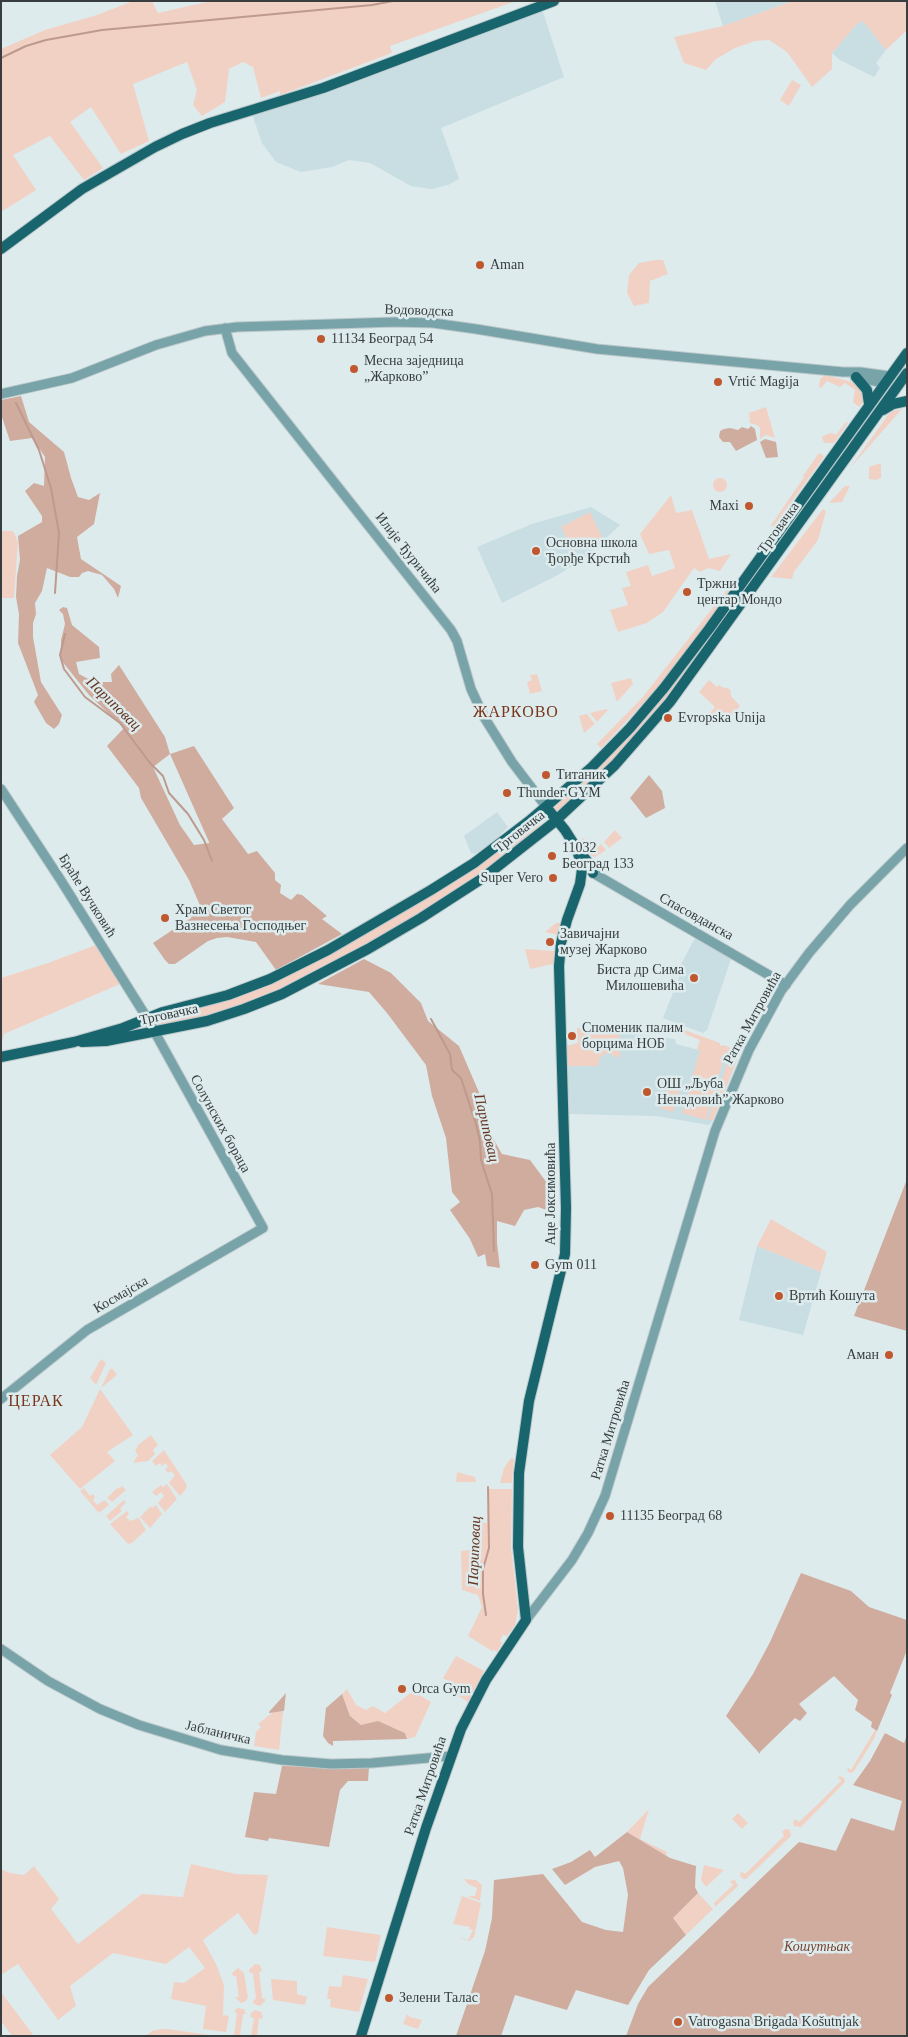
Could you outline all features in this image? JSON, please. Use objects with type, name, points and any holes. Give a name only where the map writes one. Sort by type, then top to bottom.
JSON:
[{"type":"main road","points":[[1,249],[82,189],[155,147],[182,134],[210,123],[323,88],[554,1]]},
{"type":"main road","name":"Трговачка","points":[[1,1056],[74,1042],[147,1018],[228,995],[270,980],[358,933],[474,863],[547,808],[592,767],[630,728],[661,692],[709,629],[907,353]]},
{"type":"main road","name":"Трговачка","points":[[74,1042],[106,1041],[207,1021],[244,1009],[302,984],[368,949],[483,878],[557,820],[615,765],[670,702],[876,416],[901,385],[907,372]]},
{"type":"main road","points":[[856,377],[867,390],[869,404]]},
{"type":"main road","points":[[887,380],[901,385],[907,396]]},
{"type":"main road","points":[[876,416],[893,404],[907,401]]},
{"type":"main road","name":"Аце Јоксимовића","points":[[526,1620],[518,1560],[517,1513],[519,1467],[528,1401],[560,1278],[565,1249],[566,1208],[559,966],[561,943],[580,884],[581,861],[577,849],[547,808]]},
{"type":"main road","points":[[577,849],[588,862],[593,873]]},
{"type":"main road","points":[[581,861],[593,873]]},
{"type":"main road","name":"Ратка Митровића","points":[[361,2036],[450,1756],[486,1680],[526,1620]]},
{"type":"street","name":"Водоводска","points":[[1,394],[66,380],[156,345],[205,331],[238,327],[395,322],[433,323],[476,328],[597,349],[860,372],[887,380]]},
{"type":"street","points":[[231,349],[233,332],[238,327]]},
{"type":"street","name":"Илије Ђуричића","points":[[223,328],[231,349],[451,630],[457,641],[471,689],[484,718],[512,762],[547,808]]},
{"type":"street","name":"Водоводска","points":[[843,372],[856,377],[887,380]]},
{"type":"street","name":"Браће Вучковић","points":[[1,789],[60,879],[154,1032]]},
{"type":"street","name":"Ратка Митровића","points":[[526,1620],[572,1560],[602,1505],[622,1445],[715,1131],[749,1050],[786,985],[839,917],[907,848]]},
{"type":"street","name":"Спасовданска","points":[[593,873],[786,985]]},
{"type":"street","name":"Солунских бораца","points":[[154,1032],[263,1228]]},
{"type":"street","name":"Космајска","points":[[1,1399],[87,1330],[263,1228]]},
{"type":"street","name":"Јабланичка","points":[[1,1649],[48,1681],[100,1709],[139,1725],[221,1750],[282,1760],[331,1764],[372,1763],[450,1756]]},
{"type":"shaded area","points":[[133,1],[152,1],[158,13],[211,1],[516,1],[390,46],[392,53],[280,95],[280,91],[261,98],[253,67],[243,62],[229,69],[225,102],[202,116],[193,105],[197,90],[187,62],[133,84],[149,141],[121,154],[91,107],[70,122],[103,168],[84,180],[50,136],[13,155],[36,190],[1,212],[1,49],[45,30],[97,15]]},
{"type":"shaded area","points":[[715,1],[793,1],[723,26]]},
{"type":"shaded area","points":[[793,1],[907,1],[907,30],[886,50],[863,21],[856,25],[832,53],[832,69],[812,87],[787,52],[769,40],[755,41],[735,48],[716,59],[706,70],[684,63],[674,37],[723,26]]},
{"type":"shaded area","points":[[542,9],[564,77],[441,128],[459,179],[448,185],[431,189],[411,186],[370,163],[349,160],[332,167],[301,172],[276,162],[262,143],[252,114]]},
{"type":"shaded area","points":[[863,20],[886,50],[876,63],[880,68],[874,77],[840,60],[832,53],[856,25]]},
{"type":"shaded area","points":[[792,80],[801,85],[789,106],[780,100]]},
{"type":"shaded area","points":[[663,260],[668,274],[650,281],[649,303],[634,306],[627,293],[629,275],[639,263]]},
{"type":"shaded area","points":[[825,375],[856,383],[864,393],[863,402],[859,407],[853,402],[855,390],[845,383],[840,387],[827,381],[821,388],[819,387],[820,379]]},
{"type":"shaded area","points":[[884,394],[851,445],[697,661],[621,754],[557,812],[554,810],[555,807],[599,768],[623,741]]},
{"type":"shaded area","points":[[766,407],[775,438],[766,435],[760,439],[760,428],[750,423],[749,413]]},
{"type":"shaded area","points":[[902,409],[850,468],[888,415],[893,411]]},
{"type":"shaded area","points":[[846,422],[848,423],[834,443],[824,443],[822,437],[832,433],[836,435]]},
{"type":"shaded area","points":[[819,453],[824,456],[821,461],[774,526],[770,527],[804,477]]},
{"type":"shaded area","points":[[881,464],[881,478],[876,480],[869,479],[869,467]]},
{"type":"shaded area","points":[[720,478],[725,480],[727,485],[725,490],[720,492],[715,490],[713,485],[715,480]]},
{"type":"shaded area","points":[[845,486],[850,486],[842,502],[829,503]]},
{"type":"shaded area","points":[[671,495],[676,513],[692,510],[709,559],[731,554],[720,571],[708,568],[700,572],[694,568],[663,612],[647,623],[618,632],[610,610],[628,605],[622,588],[631,586],[626,572],[648,565],[652,576],[675,568],[669,550],[649,554],[640,534]]},
{"type":"shaded area","name":"Основна школа Ђорђе Крстић","points":[[591,507],[620,525],[588,555],[574,565],[502,603],[477,547],[532,524]]},
{"type":"shaded area","points":[[823,509],[826,511],[818,540],[794,572],[792,579],[771,577]]},
{"type":"shaded area","points":[[590,512],[602,537],[573,551],[561,527]]},
{"type":"shaded area","points":[[1,531],[13,531],[18,542],[14,598],[1,598]]},
{"type":"shaded area","points":[[733,582],[736,583],[686,652],[649,697],[601,748],[597,744],[642,698]]},
{"type":"shaded area","points":[[537,674],[542,691],[530,694],[527,682],[532,680],[530,675]]},
{"type":"shaded area","points":[[631,678],[633,684],[617,702],[611,683]]},
{"type":"shaded area","points":[[709,680],[717,687],[719,685],[730,689],[731,696],[740,706],[728,720],[718,712],[711,720],[702,722],[715,707],[699,692]]},
{"type":"shaded area","points":[[608,710],[597,722],[590,713]]},
{"type":"shaded area","points":[[587,714],[595,724],[584,733],[579,716]]},
{"type":"shaded area","points":[[497,812],[508,827],[492,843],[475,854],[471,853],[464,836]]},
{"type":"shaded area","points":[[535,821],[541,823],[538,829],[426,912],[299,982],[221,1013],[161,1026],[155,1023],[157,1019],[185,1013],[233,998],[274,981]]},
{"type":"shaded area","points":[[615,830],[622,838],[609,848],[604,842]]},
{"type":"shaded area","points":[[583,838],[587,841],[589,839],[590,844],[596,849],[601,844],[606,850],[595,857],[591,856],[586,850],[587,847]]},
{"type":"shaded area","points":[[556,923],[560,923],[558,935],[545,932]]},
{"type":"shaded area","points":[[695,938],[731,959],[707,1030],[703,1033],[663,1018],[682,970],[679,968]]},
{"type":"shaded area","points":[[96,945],[120,984],[4,1034],[1,1046],[1,978]]},
{"type":"shaded area","points":[[525,949],[555,951],[553,964],[530,969]]},
{"type":"shaded area","name":"ОШ „Љуба Ненадовић” Жарково","points":[[577,1028],[675,1039],[676,1044],[737,1060],[713,1120],[709,1125],[656,1116],[569,1114],[567,1046],[578,1043]]},
{"type":"shaded area","points":[[577,1028],[619,1032],[620,1058],[607,1053],[600,1057],[598,1066],[568,1066],[567,1046],[578,1043]]},
{"type":"shaded area","points":[[679,1028],[740,1052],[713,1120],[708,1120],[729,1058],[716,1055],[724,1058],[706,1120],[682,1113],[700,1051],[697,1049],[700,1040],[677,1031]]},
{"type":"shaded area","points":[[669,1081],[681,1085],[673,1112],[660,1108]]},
{"type":"shaded area","points":[[771,1219],[827,1252],[821,1272],[757,1246]]},
{"type":"shaded area","name":"Вртић Кошута","points":[[757,1246],[821,1272],[803,1335],[739,1320]]},
{"type":"shaded area","points":[[101,1359],[106,1363],[96,1385],[90,1378]]},
{"type":"shaded area","points":[[110,1369],[113,1369],[117,1375],[101,1388]]},
{"type":"shaded area","points":[[100,1389],[133,1435],[107,1452],[115,1461],[80,1489],[50,1455],[82,1427]]},
{"type":"shaded area","points":[[151,1435],[158,1445],[153,1450],[155,1454],[148,1461],[133,1463],[138,1455],[135,1451],[139,1444]]},
{"type":"shaded area","points":[[164,1450],[187,1485],[180,1496],[169,1483],[175,1475],[171,1471],[168,1473],[165,1469],[168,1467],[166,1463],[162,1466],[160,1463],[156,1466],[152,1461]]},
{"type":"shaded area","points":[[511,1458],[514,1459],[512,1483],[500,1483],[504,1468]]},
{"type":"shaded area","points":[[457,1472],[475,1477],[476,1482],[456,1482]]},
{"type":"shaded area","points":[[167,1484],[177,1499],[165,1512],[158,1503],[164,1496],[161,1492],[156,1496],[152,1492],[161,1485],[163,1487]]},
{"type":"shaded area","points":[[122,1486],[126,1490],[112,1502],[107,1498],[117,1488]]},
{"type":"shaded area","points":[[84,1488],[90,1496],[93,1494],[95,1497],[93,1500],[97,1505],[105,1500],[109,1505],[99,1513],[80,1491]]},
{"type":"shaded area","points":[[488,1489],[512,1489],[511,1547],[518,1610],[515,1625],[507,1636],[503,1635],[500,1641],[502,1643],[497,1652],[492,1651],[468,1636],[482,1607],[478,1595],[462,1590],[461,1551],[478,1549],[478,1539],[482,1539],[479,1522],[487,1523]]},
{"type":"shaded area","points":[[124,1500],[126,1502],[120,1509],[122,1511],[110,1521],[106,1516]]},
{"type":"shaded area","points":[[156,1505],[162,1514],[150,1528],[140,1517],[151,1506],[152,1508]]},
{"type":"shaded area","points":[[127,1511],[129,1514],[126,1517],[130,1521],[139,1518],[146,1530],[132,1543],[128,1544],[110,1524]]},
{"type":"shaded area","points":[[456,1656],[484,1671],[468,1702],[457,1695],[448,1681],[443,1678]]},
{"type":"shaded area","points":[[347,1689],[356,1705],[366,1710],[373,1706],[385,1713],[413,1691],[431,1702],[415,1737],[407,1739],[405,1733],[392,1727],[361,1725],[350,1716],[342,1694]]},
{"type":"shaded area","points":[[273,1712],[283,1712],[279,1750],[254,1746],[256,1732],[261,1727],[258,1724]]},
{"type":"shaded area","points":[[875,1730],[877,1731],[874,1739],[854,1771],[852,1773],[848,1772],[847,1767],[851,1770]]},
{"type":"shaded area","points":[[838,1777],[844,1778],[845,1782],[801,1827],[794,1826],[793,1822],[795,1819],[799,1822],[841,1781]]},
{"type":"shaded area","points":[[649,1809],[640,1839],[667,1852],[666,1856],[627,1832]]},
{"type":"shaded area","points":[[738,1813],[748,1823],[742,1829],[732,1819]]},
{"type":"shaded area","points":[[785,1829],[790,1830],[791,1836],[746,1879],[743,1879],[740,1876],[741,1871],[745,1874],[784,1836],[782,1832]]},
{"type":"shaded area","points":[[191,1864],[236,1874],[268,1875],[258,1933],[254,1935],[238,1913],[203,1940],[216,1964],[224,1985],[223,2015],[229,2016],[226,2032],[203,2029],[206,2006],[171,1999],[174,1982],[184,1983],[205,1968],[189,1947],[166,1964],[113,1953],[70,1986],[76,2006],[58,2020],[18,1964],[1,1975],[1,1869],[10,1873],[24,1875],[34,1866],[59,1899],[51,1909],[78,1944],[142,1894],[183,1897]]},
{"type":"shaded area","points":[[704,1865],[724,1870],[706,1887],[701,1880]]},
{"type":"shaded area","points":[[464,1879],[476,1880],[482,1885],[480,1901],[469,1897],[475,1896],[477,1888],[468,1884]]},
{"type":"shaded area","points":[[735,1880],[738,1886],[715,1907],[714,1903],[733,1885],[730,1881]]},
{"type":"shaded area","points":[[698,1893],[713,1909],[686,1935],[672,1918]]},
{"type":"shaded area","points":[[462,1896],[481,1903],[474,1937],[469,1941],[460,1938],[460,1936],[468,1940],[473,1930],[469,1929],[470,1927],[453,1924]]},
{"type":"shaded area","points":[[327,1927],[381,1935],[375,1962],[323,1956]]},
{"type":"shaded area","points":[[255,1964],[260,1965],[262,1971],[259,1972],[262,1998],[265,2001],[260,2006],[254,2004],[253,2000],[256,1999],[253,1973],[250,1973],[249,1970]]},
{"type":"shaded area","points":[[238,1968],[244,1973],[248,1998],[241,2003],[235,1997],[239,1997],[236,1976],[233,1976],[232,1973]]},
{"type":"shaded area","points":[[343,1975],[368,1979],[359,2012],[330,2007],[331,1999],[327,1999],[329,1986],[341,1987]]},
{"type":"shaded area","points":[[271,1979],[297,1981],[297,1994],[307,1997],[305,2005],[273,2000]]},
{"type":"shaded area","points":[[1,1992],[34,2036],[12,2036],[1,2021]]},
{"type":"shaded area","points":[[237,2008],[244,2009],[246,2014],[243,2014],[240,2036],[234,2036],[237,2013],[234,2012]]},
{"type":"shaded area","points":[[255,2010],[261,2012],[263,2019],[259,2018],[257,2036],[251,2036],[254,2018],[250,2017],[251,2013]]},
{"type":"shaded area","points":[[407,2014],[410,2017],[422,2020],[418,2029],[403,2024]]},
{"type":"shaded area","points":[[161,2029],[215,2036],[145,2036],[152,2031]]},
{"type":"green space","points":[[21,396],[29,422],[64,452],[78,497],[89,500],[100,493],[94,524],[77,537],[81,559],[121,586],[118,598],[114,589],[102,575],[88,571],[82,573],[79,577],[70,577],[47,568],[42,591],[35,603],[36,614],[33,623],[33,637],[41,682],[62,715],[59,724],[54,729],[46,723],[34,702],[38,695],[18,643],[19,614],[16,597],[20,560],[18,536],[42,522],[42,516],[25,491],[34,483],[44,486],[45,457],[32,438],[10,441],[1,414],[1,400]]},
{"type":"green space","points":[[751,426],[755,429],[757,440],[736,451],[730,442],[723,442],[719,437],[720,431],[724,429],[738,430],[742,427],[748,429]]},
{"type":"green space","points":[[765,439],[776,442],[778,457],[766,458],[760,442]]},
{"type":"green space","points":[[63,607],[67,608],[72,625],[99,647],[100,658],[76,662],[79,674],[94,682],[112,682],[111,674],[119,665],[165,737],[170,754],[194,746],[234,808],[222,819],[248,854],[257,851],[275,873],[275,880],[281,885],[280,893],[291,900],[297,894],[302,895],[327,916],[322,919],[342,934],[276,970],[256,942],[227,937],[208,941],[175,964],[169,964],[165,960],[153,943],[202,910],[189,880],[141,798],[139,788],[107,746],[124,728],[89,695],[61,660],[61,640],[65,624],[63,614],[59,610]],"holes":[[[170,754],[209,842],[194,845],[180,825],[153,767]]]},
{"type":"green space","points":[[649,775],[662,791],[665,808],[646,818],[630,798]]},
{"type":"green space","points":[[364,959],[391,973],[421,1003],[428,1021],[459,1046],[481,1097],[484,1123],[502,1154],[530,1160],[550,1187],[555,1213],[538,1207],[524,1210],[515,1226],[497,1221],[500,1268],[487,1266],[485,1254],[478,1257],[470,1239],[450,1210],[460,1202],[452,1192],[446,1138],[432,1096],[426,1065],[369,992],[318,984]]},
{"type":"green space","points":[[907,1179],[907,1331],[854,1316]]},
{"type":"green space","points":[[801,1573],[851,1591],[869,1607],[907,1620],[907,1650],[890,1693],[892,1695],[877,1731],[871,1727],[872,1722],[855,1710],[858,1700],[834,1676],[799,1704],[807,1713],[800,1721],[795,1718],[760,1754],[726,1716],[753,1674],[770,1642]]},
{"type":"green space","points":[[286,1693],[284,1711],[269,1713],[269,1712]]},
{"type":"green space","points":[[342,1694],[350,1716],[361,1725],[378,1721],[405,1733],[407,1739],[333,1741],[333,1746],[328,1743],[323,1736],[326,1708]]},
{"type":"green space","name":"Кошутњак","points":[[885,1733],[904,1743],[907,1735],[907,2036],[626,2036],[638,2004],[648,1987],[799,1842],[836,1851],[851,1818],[894,1831],[902,1801],[853,1785],[870,1761]]},
{"type":"green space","points":[[282,1766],[369,1768],[368,1781],[348,1781],[340,1790],[329,1847],[269,1838],[268,1841],[245,1837],[254,1792],[276,1794]]},
{"type":"green space","points":[[627,1832],[670,1858],[696,1866],[695,1887],[698,1893],[673,1918],[686,1935],[649,1970],[628,2005],[576,1990],[567,2010],[515,1995],[501,2036],[456,2036],[485,1951],[492,1918],[494,1880],[543,1874],[582,1922],[606,1930],[623,1932],[628,1895],[623,1868],[619,1861],[595,1867],[565,1885],[552,1869],[571,1862],[590,1850],[595,1857]]},
{"type":"waterway","points":[[1,58],[26,46],[46,40],[102,30],[372,5],[393,1]]},
{"type":"waterway","name":"Париповац","points":[[16,403],[39,450],[51,488],[59,533],[55,593]]},
{"type":"waterway","name":"Париповац","points":[[65,634],[60,655],[64,669],[85,697],[120,723],[150,763],[163,776],[169,793],[188,814],[204,840],[212,861]]},
{"type":"waterway","name":"Париповац","points":[[431,1019],[450,1054],[452,1070],[461,1078],[476,1124],[480,1141],[481,1160],[492,1194],[494,1251]]},
{"type":"waterway","name":"Париповац","points":[[486,1615],[483,1594],[483,1569],[489,1548],[488,1487]]},
{"type":"place","name":"Aman","points":[[480,265]]},
{"type":"place","name":"11134 Београд 54","points":[[321,339]]},
{"type":"place","name":"Месна заједница „Жарково”","points":[[354,369]]},
{"type":"place","name":"Vrtić Magija","points":[[718,382]]},
{"type":"place","name":"Maxi","points":[[749,506]]},
{"type":"place","name":"Основна школа Ђорђе Крстић","points":[[536,551]]},
{"type":"place","name":"Тржни центар Мондо","points":[[687,592]]},
{"type":"place","name":"Evropska Unija","points":[[668,718]]},
{"type":"place","name":"Титаник","points":[[546,775]]},
{"type":"place","name":"Thunder GYM","points":[[507,793]]},
{"type":"place","name":"11032 Београд 133","points":[[552,856]]},
{"type":"place","name":"Super Vero","points":[[553,878]]},
{"type":"place","name":"Храм Светог Вазнесења Господњег","points":[[165,918]]},
{"type":"place","name":"Завичајни музеј Жарково","points":[[550,942]]},
{"type":"place","name":"Биста др Сима Милошевића","points":[[694,978]]},
{"type":"place","name":"Споменик палим борцима НОБ","points":[[572,1036]]},
{"type":"place","name":"ОШ „Љуба Ненадовић” Жарково","points":[[647,1092]]},
{"type":"place","name":"Gym 011","points":[[535,1265]]},
{"type":"place","name":"Вртић Кошута","points":[[779,1296]]},
{"type":"place","name":"Аман","points":[[889,1355]]},
{"type":"place","name":"11135 Београд 68","points":[[610,1516]]},
{"type":"place","name":"Orca Gym","points":[[402,1689]]},
{"type":"place","name":"Зелени Талас","points":[[389,1998]]},
{"type":"place","name":"Vatrogasna Brigada Košutnjak","points":[[678,2022]]},
{"type":"district","name":"ЖАРКОВО","points":[[516,713]]},
{"type":"district","name":"ЦЕРАК","points":[[36,1402]]}]
